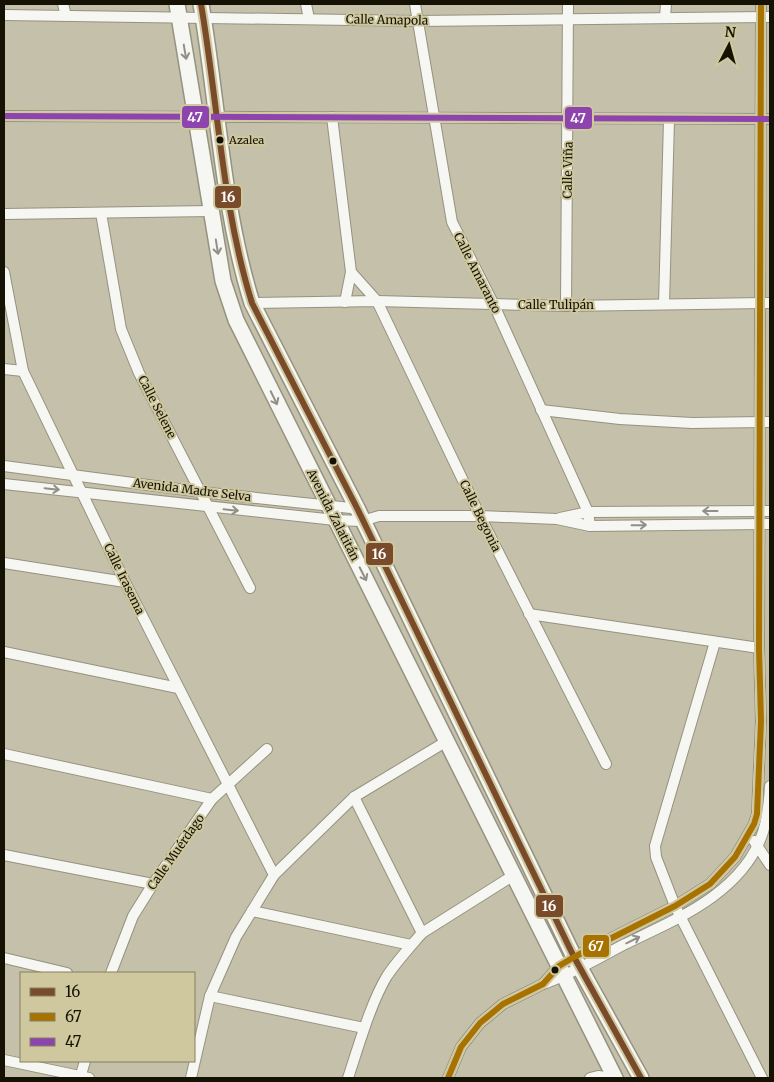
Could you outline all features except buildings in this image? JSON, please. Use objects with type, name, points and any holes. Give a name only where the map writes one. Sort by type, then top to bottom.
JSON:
[{"type":"street","points":[[63,4],[66,16]]},
{"type":"street","points":[[306,4],[309,19]]},
{"type":"street","name":"Calle Amaranto","points":[[415,4],[436,118],[452,222],[494,305],[588,512],[590,526]]},
{"type":"street","name":"Calle Viña","points":[[566,306],[568,4]]},
{"type":"street","points":[[666,4],[666,18]]},
{"type":"street","points":[[448,1078],[461,1047],[480,1023],[503,1004],[543,984],[561,971],[710,884],[735,856],[765,814],[760,776],[759,648],[765,621],[759,524],[765,422],[759,303],[759,119],[765,17],[760,4]]},
{"type":"street","name":"Avenida Zalatitán","points":[[178,11],[223,281],[236,320],[334,520],[447,741],[615,1078]]},
{"type":"street","name":"Calle Amapola","points":[[4,15],[66,16],[202,11],[309,19],[765,17]]},
{"type":"street","name":"Avenida Zalatitán","points":[[202,11],[216,116],[243,273],[252,303],[360,514],[577,962],[641,1078]]},
{"type":"street","points":[[4,116],[216,116],[568,120],[770,119]]},
{"type":"street","points":[[332,117],[351,272],[345,302]]},
{"type":"street","points":[[664,304],[669,120]]},
{"type":"street","points":[[4,214],[211,211]]},
{"type":"street","name":"Calle Selene","points":[[101,214],[121,329],[139,373],[250,588]]},
{"type":"street","name":"Calle Irasema","points":[[4,272],[23,371],[125,582],[274,875]]},
{"type":"street","name":"Calle Begonia","points":[[351,272],[377,302],[480,516],[606,764]]},
{"type":"street","name":"Calle Tulipán","points":[[252,303],[377,302],[566,306],[770,303]]},
{"type":"street","points":[[4,369],[23,371]]},
{"type":"street","points":[[541,410],[629,420],[692,423],[765,422]]},
{"type":"street","name":"Avenida Madre Selva","points":[[4,466],[201,492],[328,506],[360,514],[379,516],[480,516],[557,519],[590,526],[770,524]]},
{"type":"street","name":"Avenida Madre Selva","points":[[4,484],[334,520],[360,514]]},
{"type":"street","name":"Avenida Madre Selva","points":[[557,519],[588,512],[770,511]]},
{"type":"street","points":[[4,564],[125,582]]},
{"type":"street","points":[[529,614],[759,648]]},
{"type":"street","points":[[715,642],[654,846],[656,858],[680,917],[762,1078]]},
{"type":"street","points":[[4,652],[178,688]]},
{"type":"street","points":[[195,1061],[210,996],[236,937],[274,875],[354,797],[447,741]]},
{"type":"street","name":"Calle Muérdago","points":[[111,972],[133,916],[212,799],[267,749]]},
{"type":"street","points":[[4,754],[212,799]]},
{"type":"street","points":[[577,962],[680,917],[715,895],[749,860],[758,846],[770,786]]},
{"type":"street","points":[[354,797],[422,933]]},
{"type":"street","points":[[749,834],[770,865]]},
{"type":"street","points":[[4,855],[153,884]]},
{"type":"street","points":[[348,1078],[364,1028],[386,976],[411,945],[422,933],[514,875]]},
{"type":"street","points":[[252,911],[411,945]]},
{"type":"street","points":[[4,958],[63,972]]},
{"type":"street","points":[[210,996],[364,1028]]},
{"type":"street","points":[[4,1060],[83,1078],[85,1062]]},
{"type":"street","points":[[191,1078],[195,1062]]},
{"type":"street","points":[[590,1078],[598,1076],[615,1078]]},
{"type":"transit line","name":"16","points":[[201,4],[227,192],[242,267],[252,303],[357,508],[574,957],[641,1078]]},
{"type":"transit line","name":"67","points":[[448,1078],[461,1047],[480,1023],[503,1004],[543,984],[559,966],[574,957],[675,906],[710,884],[735,857],[754,824],[757,814],[761,721],[759,648],[761,4]]},
{"type":"transit line","name":"47","points":[[4,116],[770,119]]},
{"type":"place","name":"Azalea","points":[[220,140]]}]
